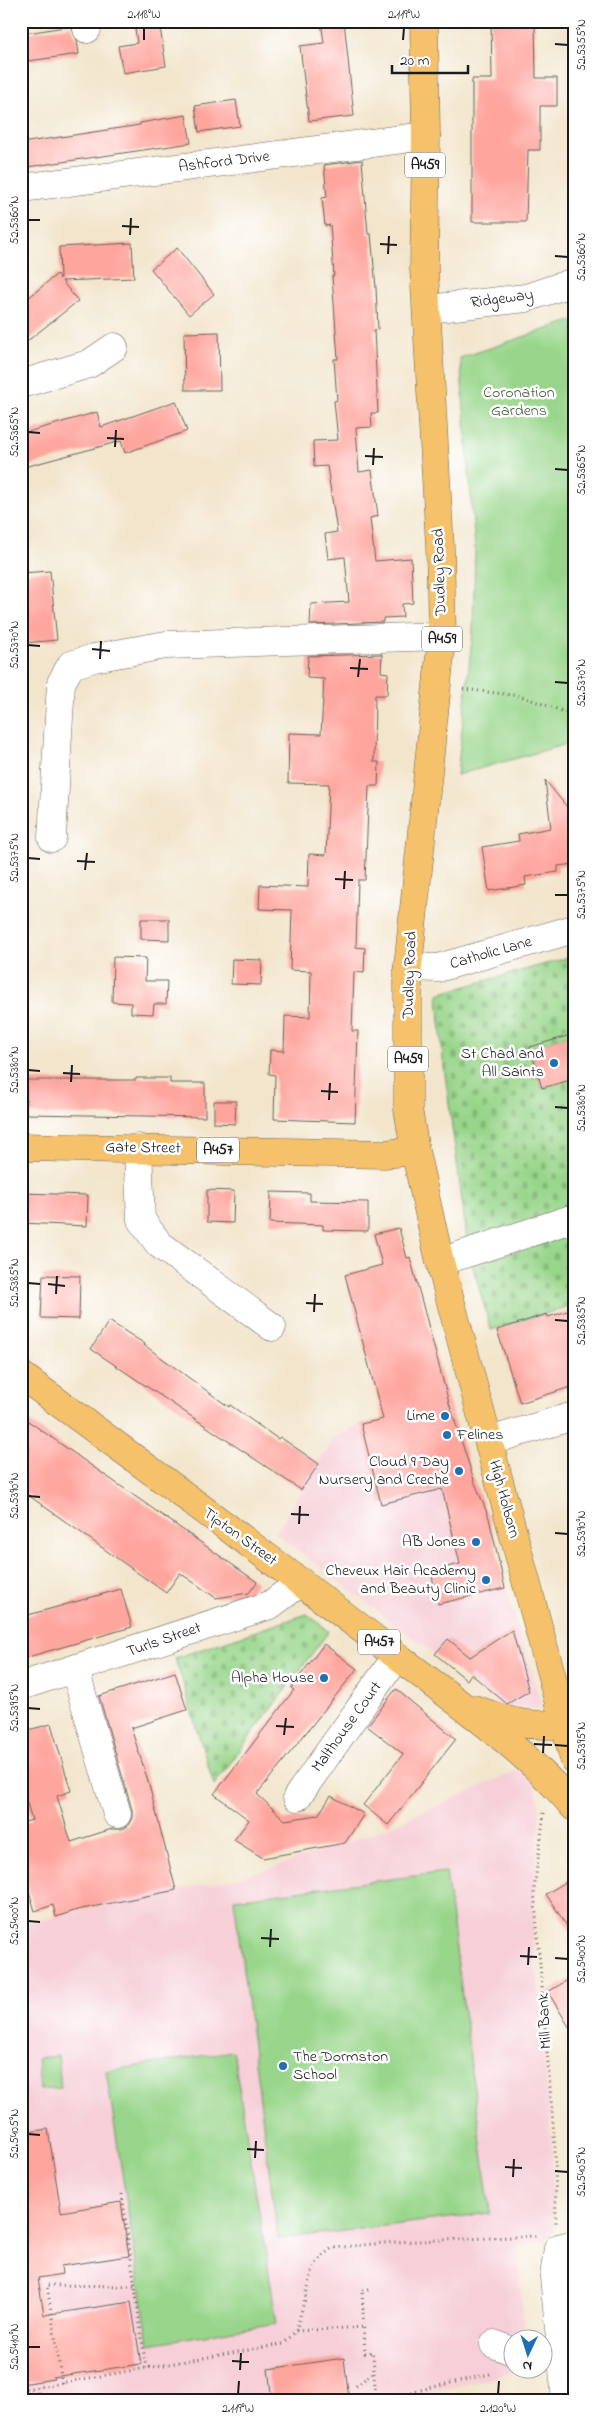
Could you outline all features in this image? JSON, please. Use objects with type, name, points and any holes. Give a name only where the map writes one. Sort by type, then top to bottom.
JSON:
[{"type":"main road","name":"Dudley Road","points":[[415,1151],[408,1109],[408,967],[442,636],[440,547],[428,309],[424,269],[426,136],[424,21]]},
{"type":"main road","name":"Gate Street","points":[[21,1147],[384,1154],[415,1151]]},
{"type":"main road","name":"High Holborn","points":[[415,1151],[440,1262],[489,1441],[562,1724],[574,1759]]},
{"type":"main road","name":"Tipton Street","points":[[21,1375],[301,1582],[457,1702],[551,1780],[574,1807]]},
{"type":"main road","name":"Tipton Street","points":[[457,1702],[504,1720],[539,1726],[562,1724]]},
{"type":"street","name":"Ashford Drive","points":[[21,188],[426,136]]},
{"type":"street","name":"Ridgeway","points":[[428,309],[526,298],[574,282]]},
{"type":"street","points":[[21,384],[89,364],[114,347]]},
{"type":"street","points":[[52,838],[61,683],[71,665],[94,658],[166,645],[442,636]]},
{"type":"street","name":"Catholic Lane","points":[[408,967],[438,968],[574,929]]},
{"type":"street","points":[[138,1148],[141,1220],[145,1226],[159,1244],[272,1326]]},
{"type":"street","points":[[440,1262],[574,1218]]},
{"type":"street","points":[[489,1441],[574,1416]]},
{"type":"street","name":"Turls Street","points":[[21,1686],[75,1670],[270,1604],[301,1582]]},
{"type":"street","name":"Malthouse Court","points":[[297,1797],[397,1656]]},
{"type":"street","points":[[75,1670],[117,1814]]},
{"type":"street","points":[[566,2246],[554,2278],[552,2350],[568,2384]]},
{"type":"path","points":[[460,688],[520,696],[574,715]]},
{"type":"path","name":"Mill Bank","points":[[544,1812],[534,1890],[555,2148],[566,2246]]},
{"type":"path","points":[[122,2194],[146,2368]]},
{"type":"path","points":[[21,2390],[282,2344],[296,2331],[314,2269],[320,2258],[332,2248],[394,2242],[527,2236],[549,2236],[566,2246]]},
{"type":"path","points":[[62,2383],[47,2285],[135,2286]]},
{"type":"path","points":[[370,2290],[362,2290],[365,2353],[373,2352],[377,2400],[502,2371]]},
{"type":"path","points":[[296,2331],[364,2327]]},
{"type":"path","points":[[356,2386],[374,2372]]},
{"type":"path","points":[[37,2387],[39,2400]]},
{"type":"shaded area","points":[[449,1403],[541,1703],[537,1709],[503,1706],[275,1533],[335,1437],[361,1424]]},
{"type":"shaded area","name":"The Dormston School","points":[[518,1770],[531,1780],[536,1790],[540,1811],[532,1936],[541,2007],[552,2148],[554,2230],[546,2240],[517,2247],[524,2328],[502,2328],[502,2375],[398,2400],[21,2400],[21,1925],[107,1904],[229,1880],[275,1867],[384,1829]]},
{"type":"green space","name":"Coronation Gardens","points":[[574,320],[574,742],[457,775],[473,630],[475,549],[460,358]]},
{"type":"green space","points":[[574,956],[574,1034],[530,1047],[542,1088],[574,1079],[574,1216],[468,1246],[443,1059],[438,994]]},
{"type":"green space","points":[[574,1234],[574,1305],[491,1330],[472,1264]]},
{"type":"green space","points":[[307,1614],[329,1631],[214,1785],[175,1658]]},
{"type":"green space","points":[[446,1872],[490,2213],[278,2239],[234,1899]]},
{"type":"green space","points":[[233,2051],[277,2323],[149,2344],[106,2071]]},
{"type":"green space","points":[[58,2056],[61,2088],[40,2090],[37,2058]]},
{"type":"building","points":[[134,21],[159,21],[166,66],[123,73],[118,46],[137,43]]},
{"type":"building","points":[[321,21],[344,21],[354,116],[309,121],[300,46],[324,43]]},
{"type":"building","points":[[491,21],[535,21],[536,78],[557,78],[557,106],[540,106],[540,150],[528,150],[526,222],[472,222],[472,79],[492,79]]},
{"type":"building","points":[[71,26],[77,40],[79,54],[21,62],[21,34]]},
{"type":"building","points":[[236,100],[240,126],[199,132],[195,106]]},
{"type":"building","points":[[186,115],[191,143],[21,168],[21,143],[140,125],[140,123]]},
{"type":"building","points":[[362,160],[368,234],[371,234],[376,288],[378,329],[374,330],[378,413],[371,413],[372,427],[356,428],[359,472],[372,470],[378,516],[370,518],[375,561],[411,558],[413,603],[402,604],[403,617],[383,618],[383,622],[310,625],[311,604],[349,602],[345,557],[328,559],[325,534],[337,532],[327,466],[314,467],[313,441],[338,440],[334,401],[337,400],[334,359],[338,359],[332,276],[334,276],[330,225],[325,226],[322,198],[327,197],[324,165]]},
{"type":"building","points":[[132,243],[134,278],[62,281],[78,301],[21,346],[21,304],[57,274],[60,279],[59,247]]},
{"type":"building","points":[[177,248],[214,294],[189,315],[151,269]]},
{"type":"building","points":[[219,332],[220,390],[185,390],[184,333]]},
{"type":"building","points":[[176,401],[187,431],[125,453],[121,441],[21,468],[21,434],[97,412],[101,427]]},
{"type":"building","points":[[50,571],[57,640],[25,643],[21,573]]},
{"type":"building","points":[[382,654],[381,672],[388,673],[387,695],[375,695],[374,762],[379,762],[378,786],[369,786],[365,880],[358,880],[356,947],[365,948],[364,973],[354,972],[352,1031],[358,1031],[355,1122],[274,1119],[275,1075],[269,1074],[270,1050],[284,1051],[285,1016],[310,1017],[311,971],[290,970],[292,910],[259,909],[260,885],[308,887],[309,854],[326,855],[329,784],[288,783],[289,733],[321,734],[324,679],[307,678],[308,656]]},
{"type":"building","points":[[545,780],[567,807],[574,806],[574,864],[558,866],[558,872],[525,877],[526,885],[489,891],[482,847],[519,841],[518,834],[551,828]]},
{"type":"building","points":[[141,919],[169,919],[169,940],[141,939]]},
{"type":"building","points":[[113,957],[146,958],[145,981],[167,981],[166,1004],[154,1004],[153,1014],[131,1013],[131,1003],[112,1002]]},
{"type":"building","points":[[232,959],[262,960],[261,985],[231,984]]},
{"type":"building","name":"St Chad and All Saints","points":[[574,1034],[574,1079],[542,1088],[530,1047]]},
{"type":"building","points":[[136,1078],[170,1078],[170,1083],[205,1083],[205,1117],[26,1114],[26,1080],[136,1080]]},
{"type":"building","points":[[214,1101],[236,1101],[235,1124],[214,1123]]},
{"type":"building","points":[[207,1190],[234,1191],[233,1223],[207,1222]]},
{"type":"building","points":[[271,1192],[310,1193],[310,1201],[368,1202],[368,1231],[323,1230],[323,1225],[270,1223]]},
{"type":"building","points":[[21,1193],[88,1195],[87,1226],[21,1223]]},
{"type":"building","points":[[399,1228],[407,1258],[410,1257],[449,1403],[475,1483],[489,1518],[505,1588],[438,1604],[431,1571],[460,1564],[442,1489],[381,1504],[361,1424],[383,1419],[345,1275],[382,1265],[374,1234]]},
{"type":"building","points":[[43,1275],[80,1276],[79,1319],[41,1318]]},
{"type":"building","points":[[574,1309],[574,1386],[520,1403],[497,1330],[547,1314],[548,1317]]},
{"type":"building","points":[[109,1321],[145,1344],[229,1407],[230,1405],[278,1439],[280,1437],[319,1464],[301,1490],[91,1349]]},
{"type":"building","points":[[21,1416],[257,1582],[249,1593],[216,1598],[180,1573],[166,1593],[21,1490]]},
{"type":"building","points":[[121,1589],[132,1627],[21,1659],[21,1617]]},
{"type":"building","points":[[512,1630],[529,1691],[507,1704],[471,1674],[467,1680],[435,1654],[448,1639],[470,1657]]},
{"type":"building","points":[[324,1644],[357,1669],[257,1794],[285,1820],[318,1815],[331,1796],[364,1814],[345,1843],[263,1858],[234,1840],[249,1820],[214,1794],[294,1690],[291,1688]]},
{"type":"building","points":[[175,1672],[187,1710],[131,1728],[148,1781],[176,1890],[77,1910],[56,1917],[53,1905],[35,1911],[21,1865],[21,1823],[32,1820],[21,1783],[21,1732],[51,1724],[71,1791],[57,1796],[71,1842],[112,1829],[122,1829],[128,1825],[132,1818],[132,1810],[99,1696]]},
{"type":"building","points":[[396,1689],[456,1739],[388,1825],[363,1805],[403,1754],[367,1726]]},
{"type":"building","points":[[574,1877],[574,1937],[546,1894]]},
{"type":"building","points":[[574,1976],[574,2035],[548,1992]]},
{"type":"building","points":[[48,2129],[61,2212],[121,2202],[129,2256],[61,2266],[62,2274],[38,2278],[44,2315],[131,2302],[141,2364],[53,2377],[54,2379],[21,2384],[21,2133]]},
{"type":"building","points":[[344,2358],[349,2400],[272,2400],[268,2369]]},
{"type":"place","name":"St Chad and All Saints","points":[[554,1063]]},
{"type":"place","name":"Lime","points":[[445,1416]]},
{"type":"place","name":"Felines","points":[[447,1435]]},
{"type":"place","name":"Cloud 9 Day Nursery and Creche","points":[[459,1471]]},
{"type":"place","name":"AB Jones","points":[[476,1542]]},
{"type":"place","name":"Cheveux Hair Academy and Beauty Clinic","points":[[486,1580]]},
{"type":"place","name":"Alpha House","points":[[324,1678]]},
{"type":"place","name":"The Dormston School","points":[[283,2066]]}]
